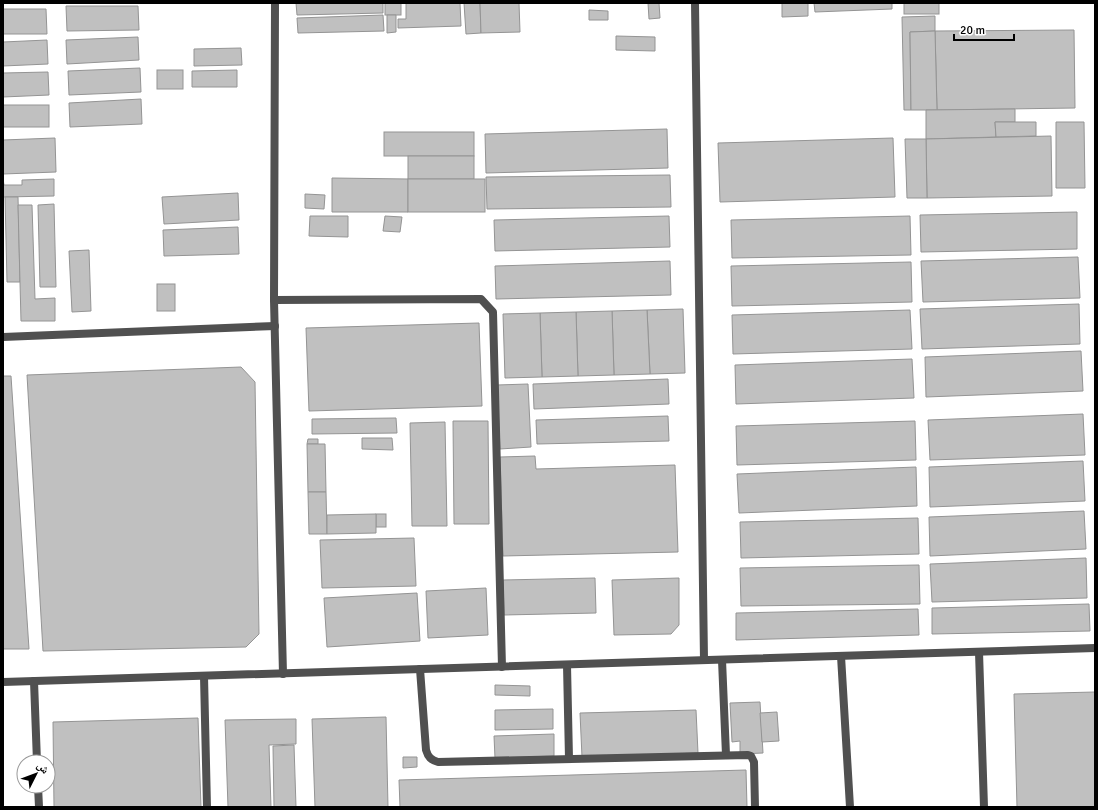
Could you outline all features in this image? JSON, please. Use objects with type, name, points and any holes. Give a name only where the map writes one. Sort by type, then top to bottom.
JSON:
[{"type":"street","points":[[275,3],[274,300],[283,674]]},
{"type":"street","points":[[695,3],[704,660]]},
{"type":"street","points":[[274,300],[481,299],[493,312],[502,667]]},
{"type":"street","points":[[3,337],[275,326]]},
{"type":"street","points":[[3,682],[1095,648]]},
{"type":"street","points":[[979,652],[984,807]]},
{"type":"street","points":[[841,656],[850,807]]},
{"type":"street","points":[[722,660],[726,755]]},
{"type":"street","points":[[567,665],[569,759]]},
{"type":"street","points":[[420,669],[426,750],[429,758],[438,762],[748,754],[754,759],[755,807]]},
{"type":"street","points":[[204,676],[207,807]]},
{"type":"street","points":[[34,681],[37,754]]},
{"type":"street","points":[[38,794],[39,807]]},
{"type":"building","points":[[296,3],[383,3],[383,13],[297,15]]},
{"type":"building","points":[[385,3],[401,3],[401,15],[385,15]]},
{"type":"building","points":[[406,3],[460,3],[461,26],[398,28],[398,19],[406,19]]},
{"type":"building","points":[[464,3],[480,3],[481,33],[466,34]]},
{"type":"building","points":[[480,3],[519,3],[520,32],[481,33]]},
{"type":"building","points":[[648,3],[659,3],[660,18],[649,19]]},
{"type":"building","points":[[782,3],[808,3],[808,16],[782,17]]},
{"type":"building","points":[[814,3],[892,3],[892,9],[815,12]]},
{"type":"building","points":[[904,3],[939,3],[939,14],[904,14]]},
{"type":"building","points":[[66,6],[138,6],[139,30],[67,31]]},
{"type":"building","points":[[3,9],[46,9],[47,34],[3,34]]},
{"type":"building","points":[[589,10],[608,11],[608,20],[589,20]]},
{"type":"building","points":[[383,15],[384,31],[298,33],[297,18]]},
{"type":"building","points":[[387,15],[396,15],[396,32],[387,33]]},
{"type":"building","points":[[935,16],[935,31],[910,32],[911,110],[904,110],[902,17]]},
{"type":"building","points":[[1074,30],[1075,108],[937,110],[935,31]]},
{"type":"building","points":[[935,31],[937,110],[911,110],[910,32]]},
{"type":"building","points":[[616,36],[655,37],[655,51],[616,50]]},
{"type":"building","points":[[138,37],[139,60],[67,64],[66,40]]},
{"type":"building","points":[[47,40],[48,64],[3,66],[3,42]]},
{"type":"building","points":[[241,48],[242,65],[194,66],[194,49]]},
{"type":"building","points":[[140,68],[141,92],[69,95],[68,71]]},
{"type":"building","points":[[157,70],[183,70],[183,89],[157,89]]},
{"type":"building","points":[[237,70],[237,87],[192,87],[192,71]]},
{"type":"building","points":[[48,72],[49,95],[3,97],[3,73]]},
{"type":"building","points":[[141,99],[142,124],[70,127],[69,103]]},
{"type":"building","points":[[3,105],[49,105],[49,127],[3,127]]},
{"type":"building","points":[[1015,109],[1015,122],[995,122],[996,137],[926,139],[926,110]]},
{"type":"building","points":[[995,122],[1036,122],[1036,136],[996,137]]},
{"type":"building","points":[[1056,122],[1084,122],[1085,188],[1056,188]]},
{"type":"building","points":[[667,129],[668,168],[486,173],[485,134]]},
{"type":"building","points":[[384,132],[474,132],[474,156],[384,156]]},
{"type":"building","points":[[1051,136],[1052,196],[927,198],[926,139]]},
{"type":"building","points":[[55,138],[56,172],[3,174],[3,140]]},
{"type":"building","points":[[893,138],[895,197],[720,202],[718,143]]},
{"type":"building","points":[[905,139],[926,139],[927,198],[907,198]]},
{"type":"building","points":[[408,156],[474,156],[474,179],[408,179]]},
{"type":"building","points":[[670,175],[671,207],[487,209],[486,177]]},
{"type":"building","points":[[332,178],[408,179],[408,212],[332,212]]},
{"type":"building","points":[[3,179],[4,185],[22,185],[22,180],[54,179],[54,196],[3,197]]},
{"type":"building","points":[[408,179],[485,179],[485,212],[408,212]]},
{"type":"building","points":[[238,193],[239,220],[164,224],[162,197]]},
{"type":"building","points":[[305,194],[325,195],[324,209],[305,208]]},
{"type":"building","points":[[5,197],[18,197],[20,282],[7,282]]},
{"type":"building","points":[[54,204],[56,287],[40,287],[38,205]]},
{"type":"building","points":[[18,205],[32,205],[35,299],[55,298],[55,321],[21,321]]},
{"type":"building","points":[[1077,212],[1077,249],[921,252],[920,215]]},
{"type":"building","points":[[310,216],[348,216],[348,237],[309,236]]},
{"type":"building","points":[[385,216],[402,217],[400,232],[383,231]]},
{"type":"building","points":[[669,216],[670,247],[495,251],[494,220]]},
{"type":"building","points":[[910,216],[911,255],[732,258],[731,220]]},
{"type":"building","points":[[238,227],[239,254],[164,256],[163,230]]},
{"type":"building","points":[[89,250],[91,311],[72,312],[69,251]]},
{"type":"building","points":[[1078,257],[1080,298],[923,302],[921,261]]},
{"type":"building","points":[[670,261],[671,295],[496,299],[495,266]]},
{"type":"building","points":[[911,262],[912,302],[732,306],[731,266]]},
{"type":"building","points":[[157,284],[175,284],[175,311],[157,311]]},
{"type":"building","points":[[1079,304],[1080,344],[922,349],[920,309]]},
{"type":"building","points":[[683,309],[685,373],[650,374],[647,310]]},
{"type":"building","points":[[647,310],[650,374],[614,375],[612,311]]},
{"type":"building","points":[[910,310],[912,349],[733,354],[732,315]]},
{"type":"building","points":[[612,311],[614,375],[578,376],[576,312]]},
{"type":"building","points":[[576,312],[578,376],[542,377],[540,313]]},
{"type":"building","points":[[540,313],[542,377],[505,378],[503,314]]},
{"type":"building","points":[[479,323],[482,406],[309,411],[306,328]]},
{"type":"building","points":[[1081,351],[1083,391],[926,397],[925,357]]},
{"type":"building","points":[[912,359],[914,398],[736,404],[735,365]]},
{"type":"building","points":[[241,367],[255,382],[259,634],[246,647],[43,651],[27,375]]},
{"type":"building","points":[[3,376],[11,376],[29,649],[3,649]]},
{"type":"building","points":[[668,379],[669,404],[534,409],[533,384]]},
{"type":"building","points":[[528,384],[531,447],[500,449],[497,385]]},
{"type":"building","points":[[1083,414],[1085,455],[930,460],[928,420]]},
{"type":"building","points":[[668,416],[669,441],[537,444],[536,420]]},
{"type":"building","points":[[396,418],[397,433],[312,434],[312,419]]},
{"type":"building","points":[[453,421],[488,421],[489,524],[454,524]]},
{"type":"building","points":[[915,421],[916,460],[737,465],[736,426]]},
{"type":"building","points":[[445,422],[447,526],[412,526],[410,423]]},
{"type":"building","points":[[362,438],[392,438],[393,450],[362,449]]},
{"type":"building","points":[[308,439],[318,439],[318,444],[307,444]]},
{"type":"building","points":[[307,444],[325,444],[326,492],[308,492]]},
{"type":"building","points":[[535,456],[536,469],[675,465],[678,552],[503,556],[500,457]]},
{"type":"building","points":[[1083,461],[1085,501],[930,507],[929,467]]},
{"type":"building","points":[[916,467],[917,506],[739,513],[737,474]]},
{"type":"building","points":[[308,492],[326,492],[327,534],[309,534]]},
{"type":"building","points":[[1084,511],[1086,549],[930,556],[929,517]]},
{"type":"building","points":[[376,514],[386,514],[386,527],[376,527]]},
{"type":"building","points":[[376,514],[376,533],[327,534],[327,515]]},
{"type":"building","points":[[918,518],[919,554],[741,558],[740,522]]},
{"type":"building","points":[[414,538],[416,586],[322,588],[320,540]]},
{"type":"building","points":[[1086,558],[1087,598],[932,602],[930,564]]},
{"type":"building","points":[[919,565],[920,604],[741,606],[740,568]]},
{"type":"building","points":[[595,578],[596,613],[504,615],[503,580]]},
{"type":"building","points":[[679,578],[679,625],[671,634],[614,635],[612,580]]},
{"type":"building","points":[[486,588],[488,635],[428,638],[426,591]]},
{"type":"building","points":[[417,593],[420,641],[327,647],[324,598]]},
{"type":"building","points":[[1089,604],[1090,631],[932,634],[932,608]]},
{"type":"building","points":[[918,609],[919,635],[736,640],[736,613]]},
{"type":"building","points":[[495,685],[530,686],[530,696],[495,695]]},
{"type":"building","points":[[1095,692],[1095,807],[1017,807],[1014,694]]},
{"type":"building","points":[[760,702],[763,753],[740,754],[740,741],[732,742],[730,703]]},
{"type":"building","points":[[553,709],[553,729],[495,730],[495,710]]},
{"type":"building","points":[[696,710],[698,753],[582,757],[580,713]]},
{"type":"building","points":[[777,712],[779,741],[762,742],[760,713]]},
{"type":"building","points":[[386,717],[388,807],[315,807],[312,719]]},
{"type":"building","points":[[198,718],[201,807],[54,807],[54,794],[56,794],[56,754],[53,754],[53,722]]},
{"type":"building","points":[[296,719],[296,744],[269,745],[271,807],[228,807],[225,720]]},
{"type":"building","points":[[554,734],[554,756],[495,758],[494,736]]},
{"type":"building","points":[[294,745],[296,807],[274,807],[273,746]]},
{"type":"building","points":[[403,757],[417,757],[417,767],[403,768]]},
{"type":"building","points":[[746,770],[747,807],[400,807],[399,780]]}]
